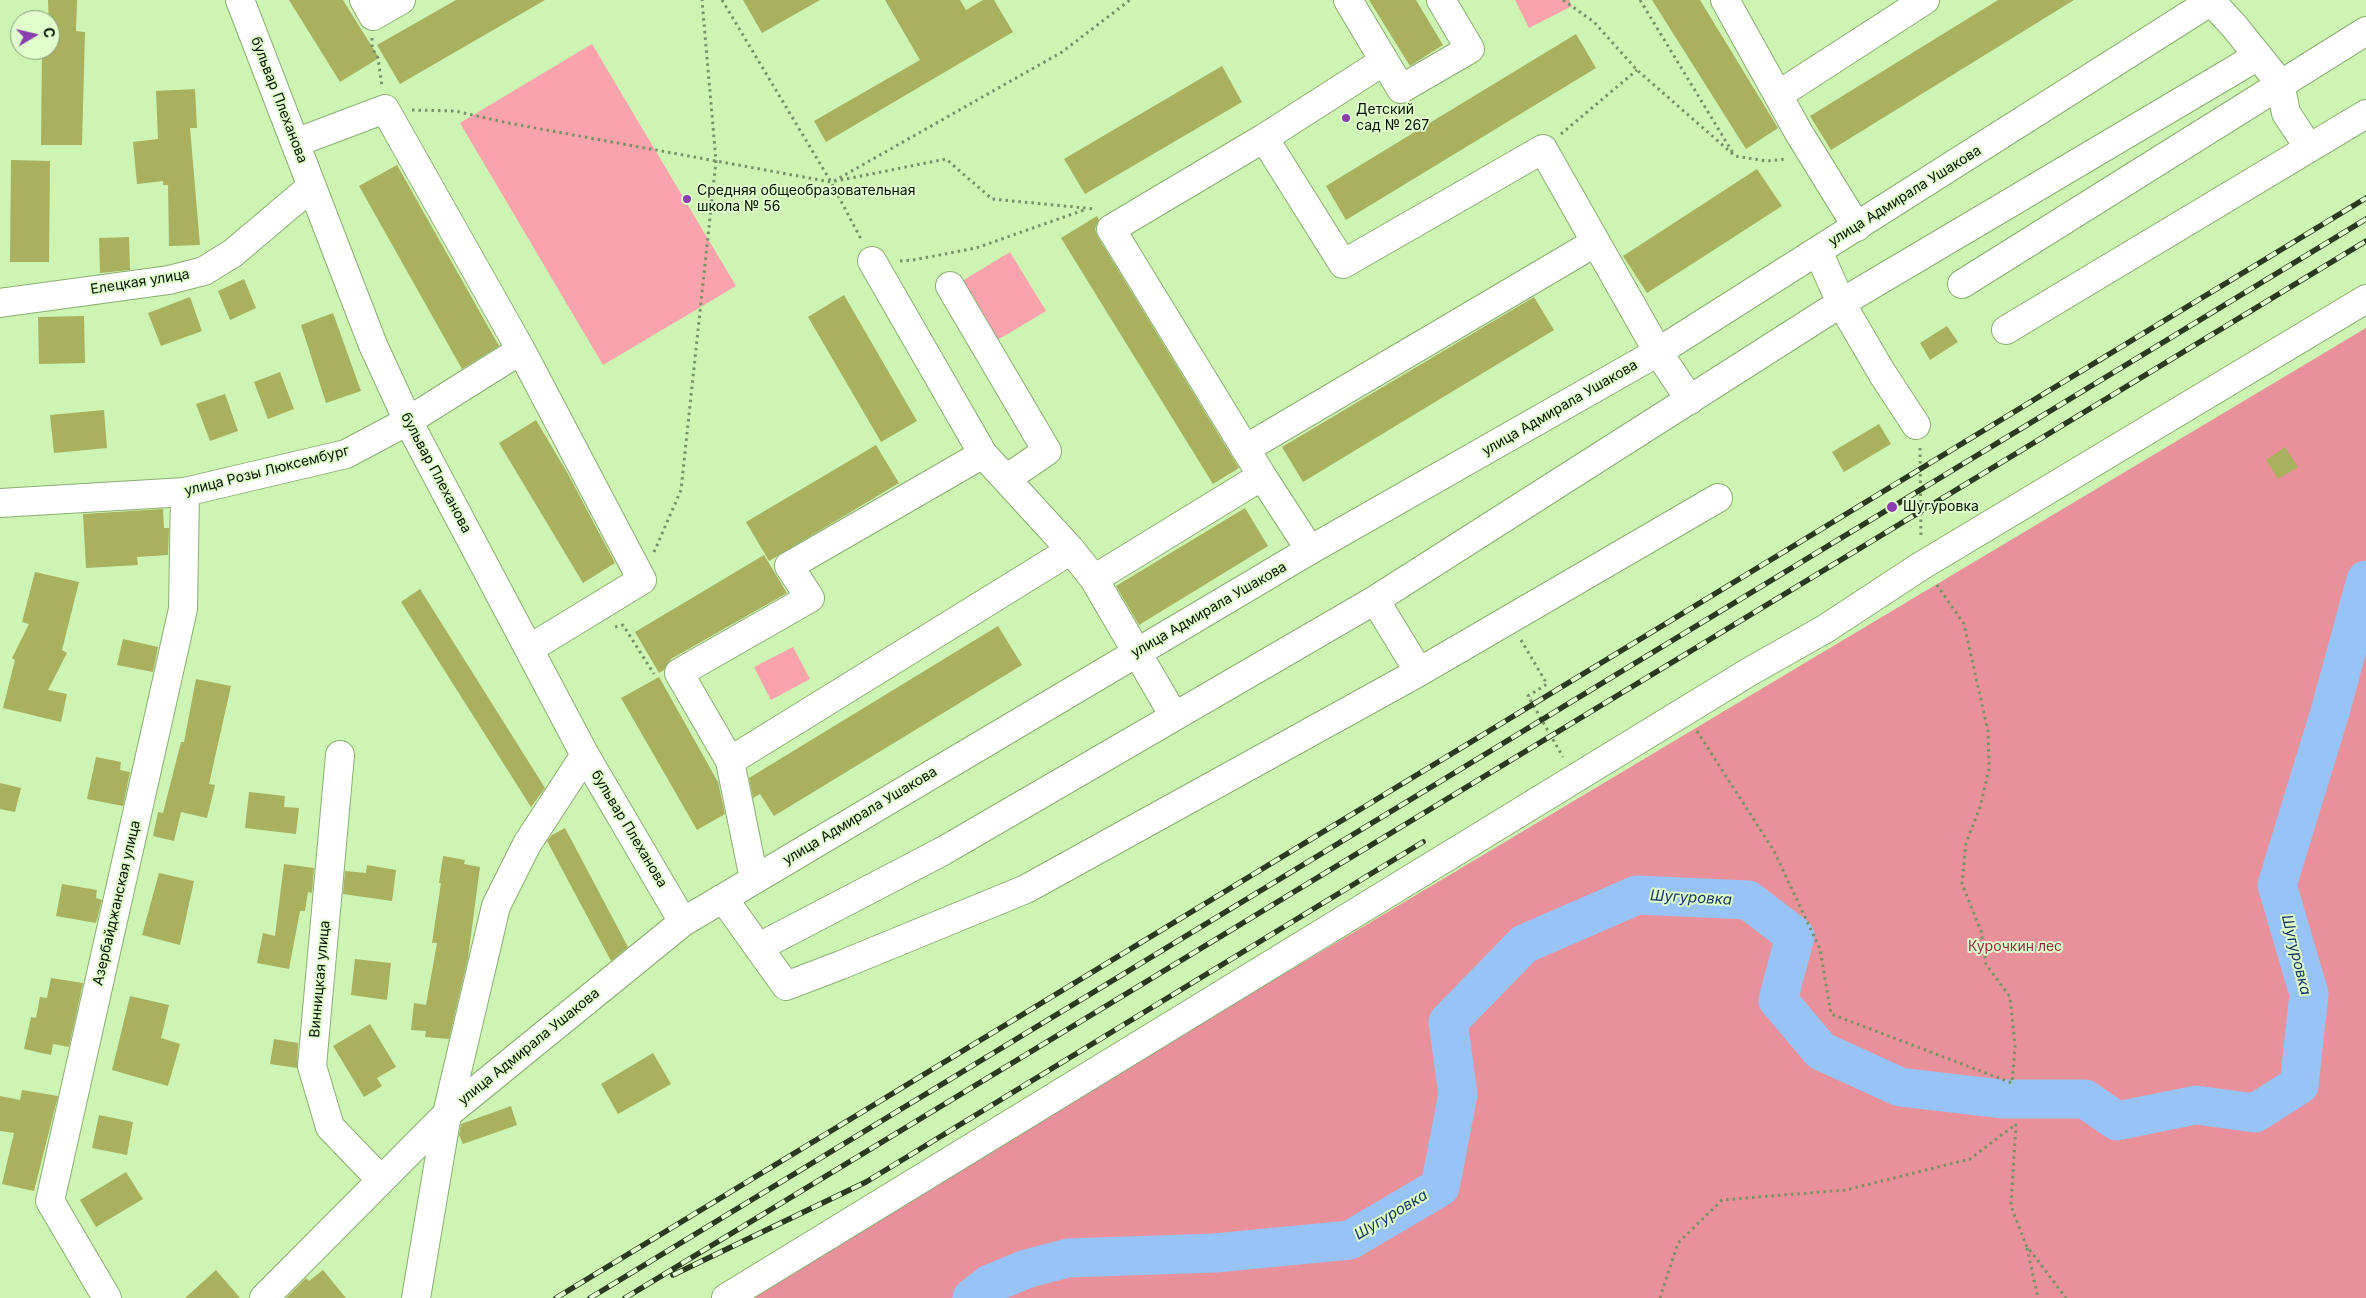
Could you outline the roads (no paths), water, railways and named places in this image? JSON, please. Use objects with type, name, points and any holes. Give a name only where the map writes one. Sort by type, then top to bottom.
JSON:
[{"type":"street","name":"бульвар Плеханова","points":[[240,0],[373,345],[408,421],[585,755],[683,922]]},
{"type":"street","points":[[369,8],[401,0]]},
{"type":"street","points":[[1348,0],[1401,90],[1470,49],[1441,0]]},
{"type":"street","points":[[1725,0],[1813,156],[1857,227]]},
{"type":"street","points":[[1778,95],[1925,0]]},
{"type":"street","points":[[2211,0],[2280,83],[2286,113],[2309,148]]},
{"type":"street","name":"улица Адмирала Ушакова","points":[[264,1298],[448,1114],[683,922],[1310,550],[1658,352],[2211,0]]},
{"type":"street","points":[[1962,284],[2280,83],[2366,31]]},
{"type":"street","points":[[759,947],[944,851],[1375,600],[1841,303],[2258,56]]},
{"type":"street","points":[[1310,550],[1262,476],[1111,229],[1264,138],[1384,61]]},
{"type":"street","points":[[295,143],[385,109],[521,350],[642,580],[529,649]]},
{"type":"street","points":[[2006,330],[2366,114]]},
{"type":"street","points":[[1264,138],[1343,264],[1543,149],[1658,352],[1690,400]]},
{"type":"street","name":"Елецкая улица","points":[[0,303],[169,280],[204,271],[233,253],[311,187]]},
{"type":"street","points":[[1245,448],[1596,242]]},
{"type":"street","points":[[1818,251],[1841,303],[1882,373],[1916,425]]},
{"type":"street","points":[[872,261],[984,454],[1071,550],[1094,579],[1138,651],[1174,716]]},
{"type":"street","points":[[950,286],[1046,451],[1006,479]]},
{"type":"street","points":[[726,1298],[1684,712],[1825,629],[1921,566],[2366,300]]},
{"type":"street","name":"улица Розы Люксембург","points":[[0,503],[185,492],[346,454],[408,421],[521,350]]},
{"type":"street","points":[[754,880],[730,761],[679,673],[810,598],[789,566],[984,454]]},
{"type":"street","points":[[1094,579],[1262,476]]},
{"type":"street","name":"Азербайджанская улица","points":[[107,1298],[50,1201],[183,609],[185,492]]},
{"type":"street","points":[[723,898],[786,986],[1026,889],[1419,672],[1718,498]]},
{"type":"street","points":[[730,761],[1071,550]]},
{"type":"street","points":[[1375,600],[1419,672]]},
{"type":"street","name":"Винницкая улица","points":[[340,755],[312,1066],[330,1127],[382,1180]]},
{"type":"street","points":[[416,1298],[448,1114],[496,906],[527,844],[585,755]]},
{"type":"waterway","name":"Шугуровка","points":[[972,1298],[990,1284],[1026,1269],[1068,1258],[1215,1253],[1350,1240],[1440,1187],[1458,1094],[1448,1022],[1524,944],[1637,895],[1748,900],[1795,936],[1778,1000],[1821,1051],[1900,1087],[2002,1099],[2085,1099],[2117,1121],[2196,1105],[2255,1113],[2299,1085],[2309,994],[2277,885],[2330,712],[2366,580]]},
{"type":"railway","points":[[556,1298],[2366,198]]},
{"type":"railway","points":[[590,1298],[2366,219]]},
{"type":"railway","points":[[625,1298],[2366,241]]},
{"type":"railway","points":[[673,1275],[866,1182],[1423,842]]},
{"type":"place","name":"Детский сад № 267","points":[[1346,118]]},
{"type":"place","name":"Средняя общеобразовательная школа № 56","points":[[687,199]]},
{"type":"place","name":"Шугуровка","points":[[1892,507]]},
{"type":"park label","name":"Курочкин лес","points":[[2015,947]]}]
